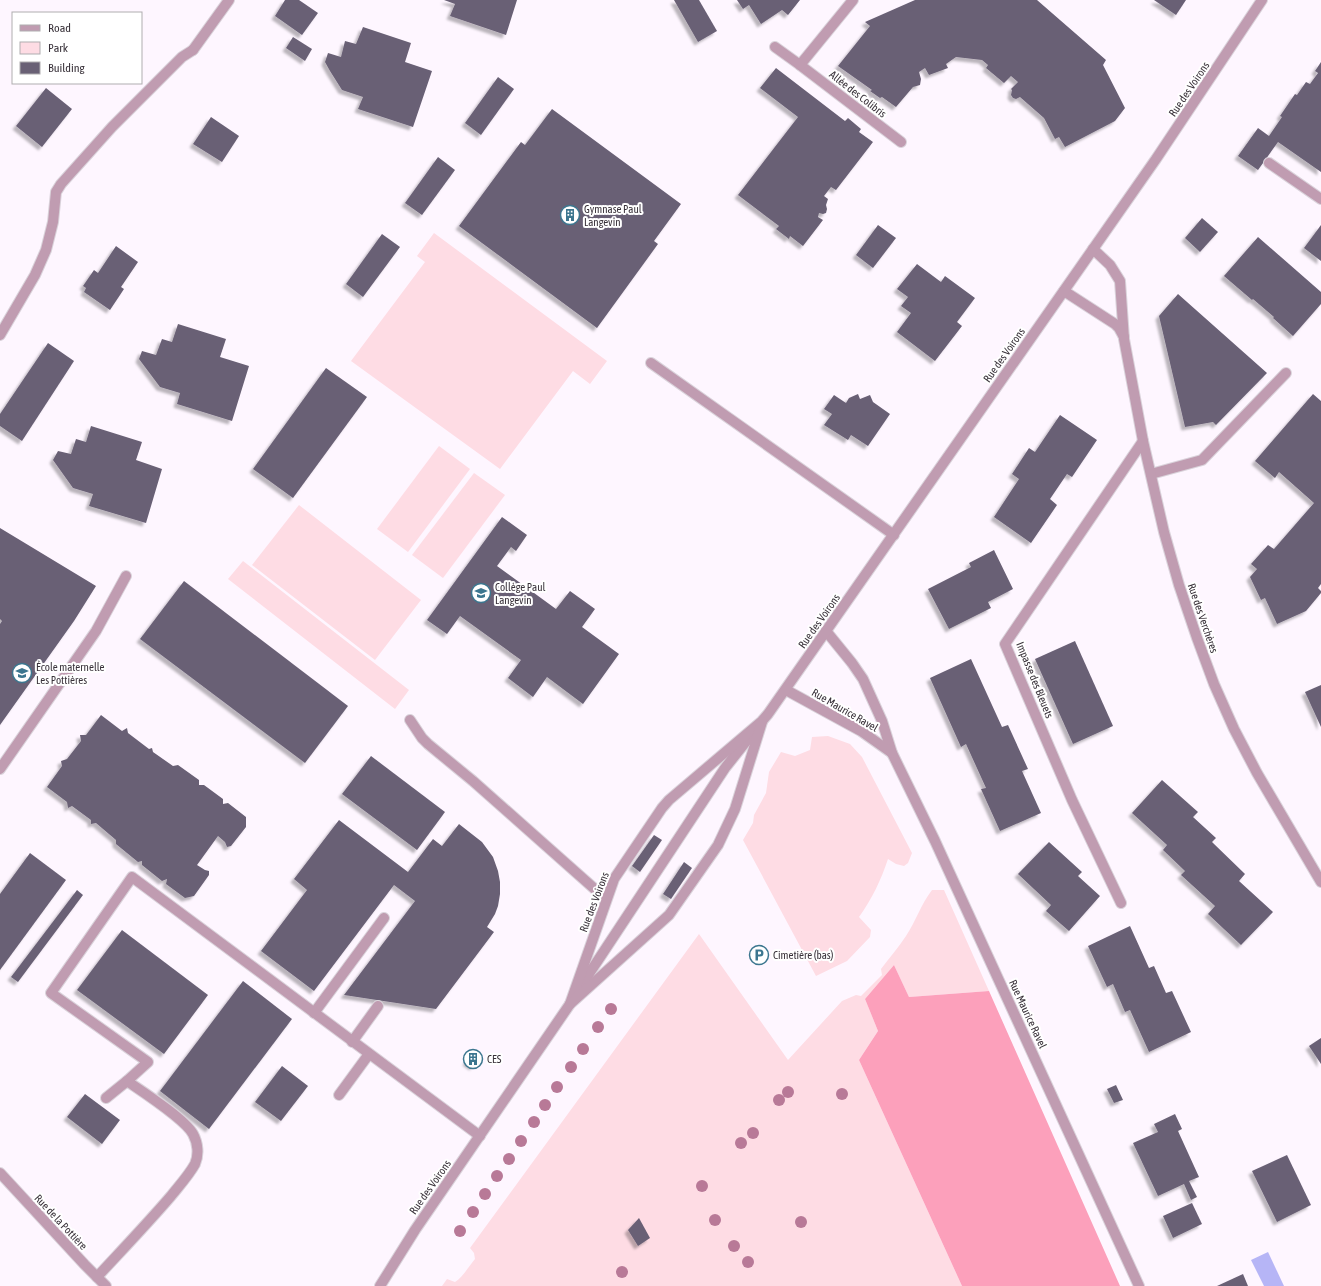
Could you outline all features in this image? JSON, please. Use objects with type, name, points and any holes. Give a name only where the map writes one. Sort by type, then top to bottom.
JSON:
[{"type":"street","points":[[0,335],[35,275],[46,250],[53,222],[56,192],[61,184],[112,127],[182,57],[193,50],[229,0]]},
{"type":"street","points":[[800,65],[853,0]]},
{"type":"street","name":"Rue des Voirons","points":[[570,1004],[614,879],[665,804],[762,722],[786,690],[1156,158],[1262,0]]},
{"type":"street","name":"Allée des Colibris","points":[[775,47],[901,142]]},
{"type":"street","points":[[1269,164],[1321,199]]},
{"type":"street","name":"Rue des Verchères","points":[[1093,249],[1110,265],[1120,281],[1124,339],[1143,441],[1164,532],[1179,586],[1214,684],[1234,729],[1257,773],[1321,882]]},
{"type":"street","name":"Rue des Verchères","points":[[1064,291],[1115,324],[1119,328],[1124,339]]},
{"type":"street","points":[[651,363],[894,535]]},
{"type":"street","points":[[1151,474],[1202,460],[1286,373]]},
{"type":"street","name":"Impasse des Bleuets","points":[[1121,903],[1072,800],[1005,644],[1143,441]]},
{"type":"street","points":[[0,768],[96,631],[126,576]]},
{"type":"street","name":"Rue Maurice Ravel","points":[[826,631],[852,663],[862,679],[882,721],[892,753],[935,841],[1140,1286]]},
{"type":"street","name":"Rue Maurice Ravel","points":[[786,690],[861,731],[892,753]]},
{"type":"street","points":[[410,720],[428,744],[473,781],[606,899]]},
{"type":"street","points":[[570,1004],[725,768],[762,722]]},
{"type":"street","name":"Rue des Voirons","points":[[380,1286],[415,1230],[570,1004],[661,923],[678,903],[718,844],[735,809],[762,722]]},
{"type":"street","points":[[106,1098],[148,1062],[51,993],[132,877],[480,1136]]},
{"type":"street","points":[[314,1013],[384,918]]},
{"type":"street","points":[[352,1042],[378,1006]]},
{"type":"street","points":[[339,1095],[369,1054]]},
{"type":"street","points":[[97,1277],[146,1226],[195,1164],[197,1155],[197,1147],[193,1134],[184,1122],[127,1081]]},
{"type":"street","name":"Rue de la Pottière","points":[[0,1173],[106,1286]]},
{"type":"green space","points":[[434,233],[607,361],[590,384],[573,371],[500,469],[351,361],[425,262],[417,256]]},
{"type":"green space","points":[[439,446],[470,469],[408,552],[377,529]]},
{"type":"green space","points":[[474,473],[505,495],[443,578],[412,555]]},
{"type":"green space","points":[[299,505],[421,600],[375,660],[252,565]]},
{"type":"green space","points":[[243,561],[409,690],[395,709],[228,579]]},
{"type":"green space","points":[[828,736],[850,744],[862,757],[912,853],[908,863],[904,866],[896,864],[888,859],[876,889],[859,917],[871,930],[870,937],[847,961],[816,976],[743,840],[753,823],[754,815],[766,793],[769,772],[781,752],[795,756],[810,750],[812,737]]},
{"type":"green space","points":[[932,890],[944,890],[989,991],[909,997],[894,965],[865,999],[878,1031],[859,1060],[962,1286],[442,1286],[447,1279],[455,1282],[458,1280],[475,1259],[474,1253],[470,1248],[699,934],[788,1060],[842,1001],[856,995],[861,996],[882,975],[881,969],[906,936]]},
{"type":"shaded area","points":[[894,965],[909,997],[989,991],[1120,1286],[962,1286],[859,1060],[878,1031],[865,999]]},
{"type":"water","points":[[1268,1252],[1284,1286],[1264,1286],[1251,1260]]},
{"type":"building","points":[[285,0],[299,0],[318,13],[302,35],[275,16]]},
{"type":"building","points":[[444,0],[517,0],[506,35],[450,16],[455,4]]},
{"type":"building","points":[[674,0],[699,0],[717,31],[698,42]]},
{"type":"building","points":[[737,0],[800,0],[788,15],[782,10],[761,24],[749,5],[743,9]]},
{"type":"building","points":[[915,0],[1037,0],[1106,60],[1103,65],[1125,108],[1115,121],[1065,147],[1059,137],[1055,139],[1044,118],[1020,97],[1016,99],[1013,98],[1011,95],[1011,89],[1018,82],[1011,76],[1004,83],[986,68],[988,65],[982,60],[956,57],[946,64],[948,68],[929,75],[925,68],[919,72],[921,79],[920,85],[913,87],[896,107],[870,91],[872,90],[838,66],[870,26],[865,22]]},
{"type":"building","points":[[1154,0],[1186,0],[1176,15]]},
{"type":"building","points":[[363,27],[411,43],[405,62],[432,71],[413,127],[358,109],[363,97],[342,90],[325,62],[328,53],[341,57],[345,41],[356,44]]},
{"type":"building","points":[[293,37],[312,49],[305,61],[286,48]]},
{"type":"building","points":[[1321,62],[1321,172],[1278,142],[1258,170],[1238,156],[1258,128],[1269,136],[1295,94],[1297,95],[1306,82],[1310,84],[1318,73],[1315,71]]},
{"type":"building","points":[[776,68],[845,121],[848,118],[861,129],[859,132],[873,142],[836,190],[831,187],[824,196],[828,199],[826,213],[819,213],[818,217],[823,220],[803,246],[790,236],[789,239],[776,229],[779,226],[738,195],[798,117],[760,88]]},
{"type":"building","points":[[498,77],[514,89],[481,135],[465,123]]},
{"type":"building","points":[[46,88],[72,109],[42,147],[16,126]]},
{"type":"building","name":"Gymnase Paul Langevin","points":[[552,109],[681,204],[654,241],[658,244],[597,328],[459,226],[521,142],[525,145]]},
{"type":"building","points":[[211,117],[239,136],[222,162],[193,144]]},
{"type":"building","points":[[438,157],[455,170],[422,215],[405,203]]},
{"type":"building","points":[[1202,218],[1218,232],[1200,252],[1185,238]]},
{"type":"building","points":[[878,225],[896,238],[873,268],[856,255]]},
{"type":"building","points":[[1321,225],[1321,261],[1304,248]]},
{"type":"building","points":[[382,234],[400,247],[363,297],[346,284]]},
{"type":"building","points":[[1258,237],[1321,292],[1321,304],[1293,336],[1273,318],[1274,317],[1224,276]]},
{"type":"building","points":[[116,246],[138,262],[121,287],[124,289],[110,310],[84,292],[86,288],[83,286],[94,270],[98,273]]},
{"type":"building","points":[[917,264],[941,282],[945,276],[975,298],[957,322],[962,326],[935,361],[897,332],[911,313],[901,306],[908,297],[897,289]]},
{"type":"building","points":[[1178,294],[1267,373],[1216,425],[1213,422],[1185,427],[1159,316]]},
{"type":"building","points":[[178,324],[226,339],[220,357],[249,366],[232,421],[177,404],[180,393],[160,387],[139,359],[142,351],[156,355],[162,339],[172,342]]},
{"type":"building","points":[[48,343],[74,361],[22,441],[0,426],[0,414]]},
{"type":"building","points":[[326,368],[367,397],[293,498],[253,469]]},
{"type":"building","points":[[858,394],[860,399],[870,395],[873,402],[890,414],[868,446],[851,435],[848,440],[824,425],[832,414],[824,409],[834,395],[846,403],[849,398]]},
{"type":"building","points":[[1313,394],[1321,401],[1321,584],[1318,588],[1321,593],[1306,611],[1277,624],[1265,598],[1261,600],[1250,577],[1257,569],[1251,564],[1268,545],[1274,549],[1314,503],[1279,472],[1275,478],[1255,461]]},
{"type":"building","points":[[1060,415],[1097,440],[1072,477],[1067,474],[1050,499],[1057,505],[1031,543],[994,517],[1019,479],[1012,474],[1029,448],[1035,452]]},
{"type":"building","points":[[91,426],[142,442],[136,460],[162,469],[146,523],[89,506],[93,494],[73,488],[53,460],[58,451],[71,454],[76,439],[86,442]]},
{"type":"building","points":[[502,517],[527,535],[516,551],[511,547],[497,566],[556,609],[570,591],[595,609],[582,627],[619,654],[583,704],[547,677],[533,697],[508,678],[521,660],[460,616],[447,634],[427,620]]},
{"type":"building","name":"École maternelle Les Pottières","points":[[0,528],[96,586],[74,621],[0,725],[0,624],[2,621],[0,619]]},
{"type":"building","points":[[994,550],[1013,589],[988,602],[991,608],[949,629],[928,589],[971,567],[969,563]]},
{"type":"building","points":[[184,581],[348,706],[305,763],[140,639]]},
{"type":"building","points":[[1075,641],[1113,726],[1073,744],[1035,659]]},
{"type":"building","points":[[971,659],[1002,727],[1008,725],[1028,769],[1022,771],[1041,813],[1000,831],[981,789],[986,788],[966,744],[961,747],[930,678]]},
{"type":"building","points":[[1321,685],[1321,727],[1305,692]]},
{"type":"building","points":[[101,715],[122,731],[127,728],[128,733],[149,749],[152,748],[153,752],[173,766],[178,765],[199,780],[199,785],[204,785],[223,799],[223,804],[228,803],[246,817],[246,827],[231,846],[227,847],[225,842],[218,836],[197,865],[209,871],[209,875],[194,896],[185,898],[166,884],[167,879],[162,881],[142,865],[142,861],[138,862],[116,844],[116,840],[96,823],[91,824],[91,820],[72,806],[68,808],[67,802],[47,787],[62,766],[61,761],[67,759],[81,741],[80,735],[86,735]]},
{"type":"building","points":[[371,756],[445,812],[417,850],[342,794]]},
{"type":"building","points":[[1162,780],[1198,812],[1193,817],[1216,838],[1212,842],[1245,874],[1239,881],[1273,912],[1241,945],[1208,914],[1215,906],[1181,875],[1185,871],[1163,850],[1167,845],[1132,813]]},
{"type":"building","points":[[339,820],[408,872],[433,839],[442,846],[459,824],[482,842],[493,857],[498,871],[500,894],[495,914],[487,927],[494,932],[436,1009],[344,995],[415,901],[394,885],[314,991],[261,951],[307,890],[294,879]]},
{"type":"building","points":[[654,835],[662,840],[640,872],[632,866]]},
{"type":"building","points":[[1049,842],[1082,872],[1078,876],[1100,896],[1069,931],[1046,911],[1051,905],[1018,874]]},
{"type":"building","points":[[30,853],[66,880],[0,970],[0,894]]},
{"type":"building","points":[[684,862],[692,868],[671,899],[663,894]]},
{"type":"building","points":[[77,890],[83,895],[18,982],[11,977]]},
{"type":"building","points":[[1130,926],[1149,968],[1154,966],[1166,993],[1172,991],[1191,1032],[1149,1052],[1130,1010],[1125,1012],[1113,984],[1107,987],[1088,946]]},
{"type":"building","points":[[122,930],[208,995],[164,1054],[77,990]]},
{"type":"building","points":[[243,981],[292,1019],[209,1129],[160,1091]]},
{"type":"building","points":[[1321,1038],[1321,1064],[1309,1046]]},
{"type":"building","name":"CES","points":[[474,1051],[480,1056],[473,1067],[466,1062]]},
{"type":"building","points":[[282,1066],[308,1086],[281,1121],[255,1102]]},
{"type":"building","points":[[1116,1085],[1123,1100],[1114,1103],[1107,1089]]},
{"type":"building","points":[[85,1094],[120,1120],[102,1144],[67,1117]]},
{"type":"building","points":[[1175,1114],[1182,1129],[1178,1131],[1199,1177],[1189,1181],[1197,1197],[1191,1200],[1184,1184],[1158,1196],[1133,1143],[1158,1132],[1154,1124]]},
{"type":"building","points":[[1287,1155],[1311,1205],[1277,1222],[1252,1171]]},
{"type":"building","points":[[1192,1203],[1202,1224],[1173,1238],[1163,1216]]},
{"type":"building","points":[[639,1218],[650,1238],[638,1246],[628,1230]]},
{"type":"building","points":[[1243,1274],[1248,1286],[1217,1286]]},
{"type":"place","name":"Gymnase Paul Langevin","points":[[570,215]]},
{"type":"place","name":"Collège Paul Langevin","points":[[481,593]]},
{"type":"place","name":"École maternelle Les Pottières","points":[[22,673]]},
{"type":"place","name":"Cimetière (bas)","points":[[759,955]]},
{"type":"place","name":"CES","points":[[473,1059]]}]
